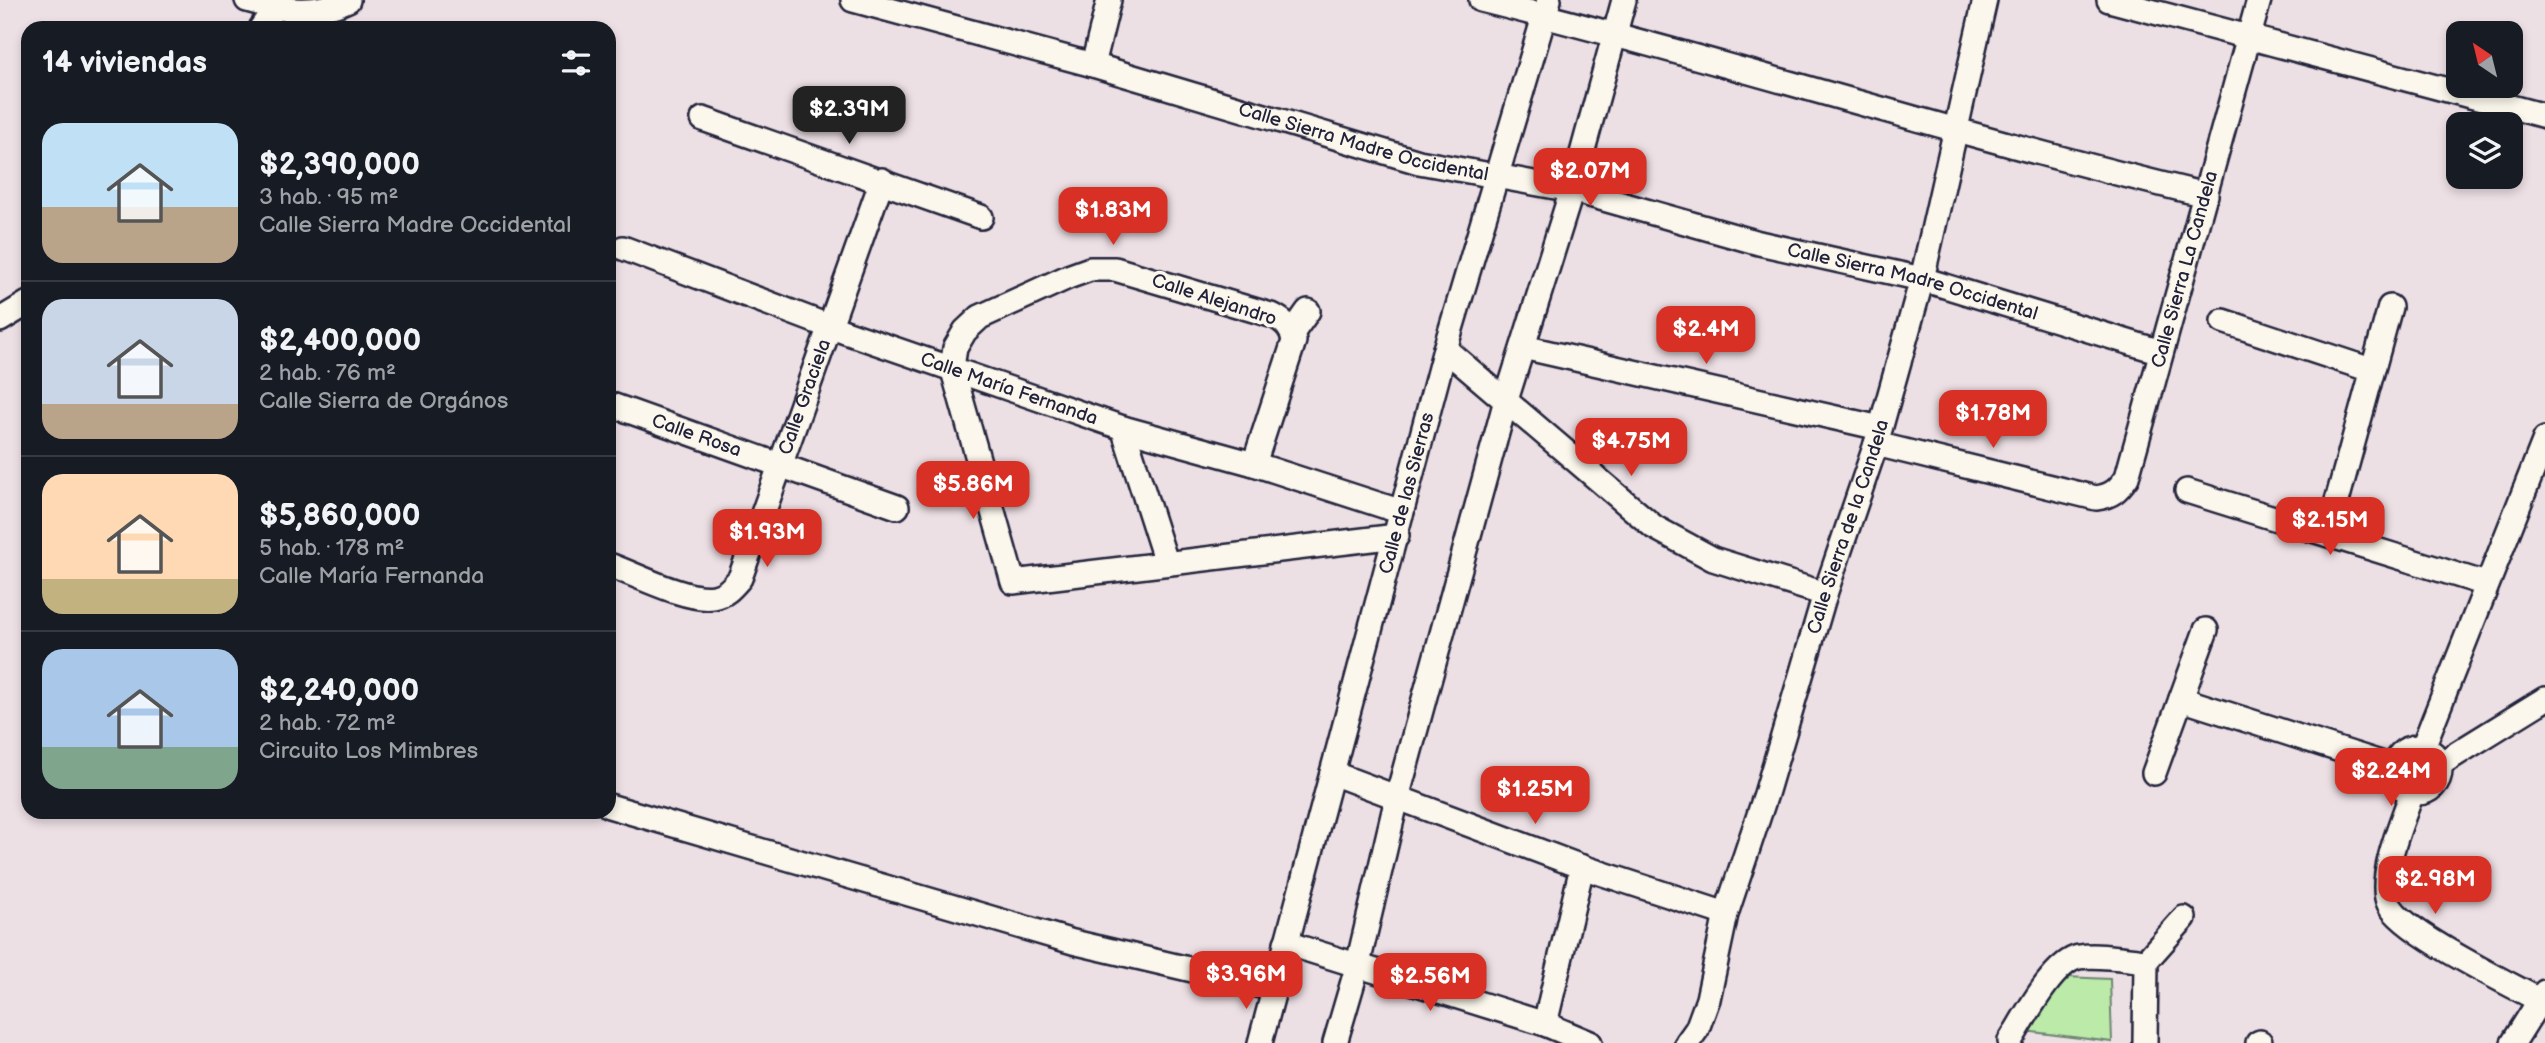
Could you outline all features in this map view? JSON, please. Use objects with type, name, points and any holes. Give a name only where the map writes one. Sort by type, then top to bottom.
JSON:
[{"type":"street","points":[[247,0],[275,8],[304,11],[326,10],[348,0]]},
{"type":"street","name":"Calle Sierra Madre Occidental","points":[[853,0],[1093,65],[1419,162],[1572,190],[1759,243],[1922,279],[2161,352]]},
{"type":"street","points":[[1093,65],[1109,0]]},
{"type":"street","points":[[1481,0],[1547,8],[1614,34],[2071,163],[2206,195]]},
{"type":"street","points":[[1335,1043],[1357,968],[1397,798],[1506,400],[1572,190],[1624,0]]},
{"type":"street","name":"Calle Sierra de la Candela","points":[[1686,1043],[1697,1029],[1708,999],[1726,914],[1766,794],[1825,594],[1878,436],[1922,279],[1985,0]]},
{"type":"street","points":[[2109,0],[2251,35],[2545,116]]},
{"type":"street","name":"Calle Sierra La Candela","points":[[1878,436],[2096,498],[2109,496],[2127,477],[2259,0]]},
{"type":"street","points":[[266,21],[275,8]]},
{"type":"street","name":"Calle de las Sierras","points":[[1260,1043],[1446,349],[1547,8]]},
{"type":"street","points":[[703,119],[981,217]]},
{"type":"street","name":"Calle Graciela","points":[[616,568],[694,596],[713,597],[728,592],[740,578],[782,467],[828,326],[882,180]]},
{"type":"street","name":"Calle María Fernanda","points":[[623,248],[828,326],[1123,428],[1254,464],[1402,512]]},
{"type":"street","name":"Calle Alejandro","points":[[952,367],[955,348],[965,331],[981,317],[1090,270],[1115,269],[1273,316],[1285,322],[1293,332],[1294,341],[1254,464]]},
{"type":"street","points":[[2328,534],[2390,306]]},
{"type":"street","points":[[0,320],[21,307]]},
{"type":"street","points":[[1293,332],[1308,311]]},
{"type":"street","points":[[2223,321],[2371,370]]},
{"type":"street","points":[[1523,347],[1878,436]]},
{"type":"street","points":[[1446,349],[1654,527],[1713,559],[1825,594]]},
{"type":"street","points":[[952,367],[1015,593],[1166,562],[1396,536]]},
{"type":"street","name":"Calle Rosa","points":[[616,407],[897,507]]},
{"type":"street","points":[[1123,428],[1166,562]]},
{"type":"street","points":[[2423,747],[2545,439]]},
{"type":"street","points":[[2187,491],[2486,584]]},
{"type":"street","points":[[2154,773],[2206,630]]},
{"type":"street","points":[[2182,699],[2393,767]]},
{"type":"street","points":[[2440,764],[2545,699]]},
{"type":"street","points":[[2423,747],[2436,756],[2440,764],[2434,787],[2420,793],[2412,793],[2397,783],[2393,767],[2406,749],[2423,747]]},
{"type":"street","points":[[1332,773],[1582,867],[1726,914]]},
{"type":"street","points":[[2412,793],[2390,862],[2386,883],[2389,904],[2417,931],[2542,996],[2513,1043]]},
{"type":"street","points":[[616,808],[1073,943],[1274,989]]},
{"type":"street","points":[[1545,1024],[1582,867]]},
{"type":"street","points":[[2145,1043],[2146,961],[2184,918]]},
{"type":"street","points":[[1286,943],[1357,968],[1545,1024],[1590,1043]]},
{"type":"street","points":[[2005,1042],[2054,975],[2069,961],[2080,957],[2146,961]]},
{"type":"street","points":[[2005,1042],[2034,1043]]},
{"type":"green space","points":[[2065,977],[2110,979],[2112,1042],[2025,1031]]}]
